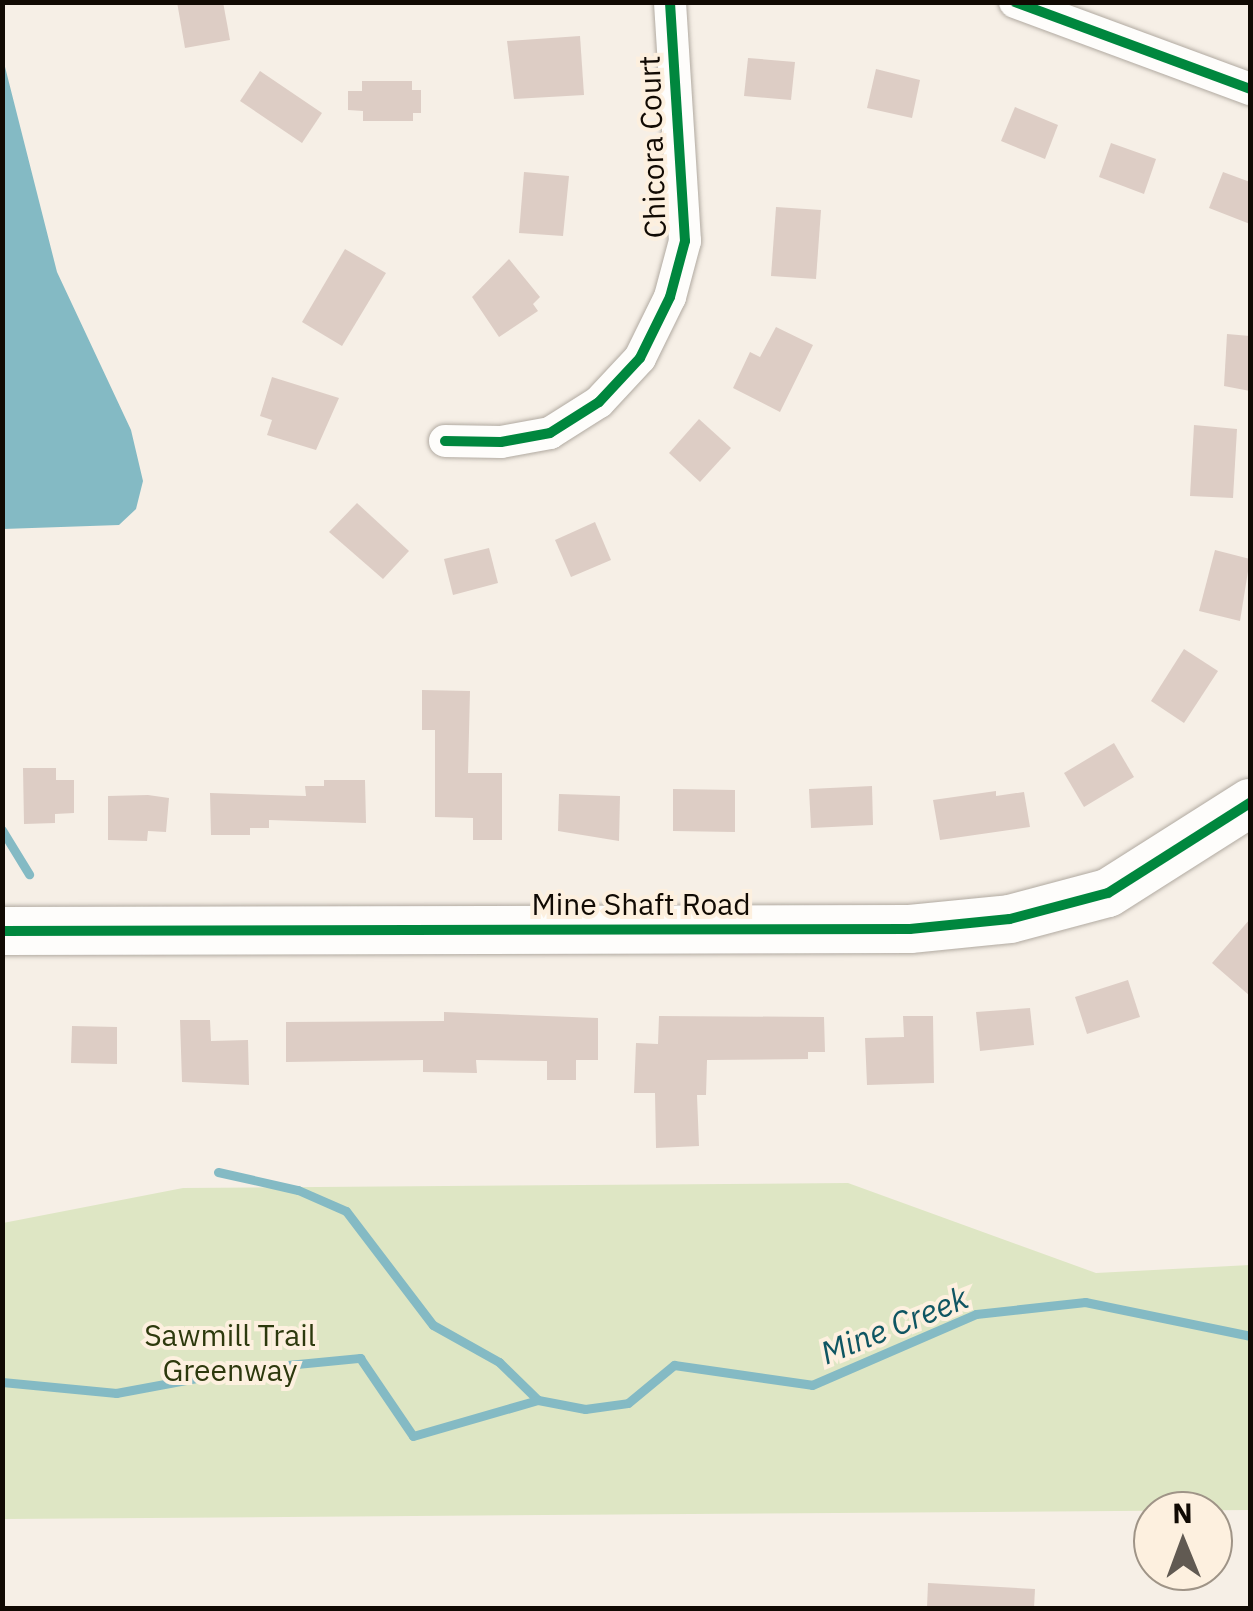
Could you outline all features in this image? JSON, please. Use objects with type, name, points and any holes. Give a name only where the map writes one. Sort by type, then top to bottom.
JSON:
[{"type":"street","name":"Chicora Court","points":[[445,441],[501,442],[550,432],[599,402],[640,358],[670,298],[684,241],[670,2]]},
{"type":"street","points":[[1015,2],[1250,90]]},
{"type":"street","name":"Mine Shaft Road","points":[[2,931],[910,929],[1010,919],[1108,893],[1250,803]]},
{"type":"green space","name":"Sawmill Trail Greenway","points":[[848,1183],[1096,1273],[1250,1265],[1250,1510],[1233,1510],[1233,1491],[1133,1491],[1133,1511],[3,1519],[3,1223],[183,1188]]},
{"type":"water","points":[[2,55],[57,272],[131,430],[143,481],[136,509],[119,525],[3,529]]},
{"type":"building","points":[[177,2],[223,2],[230,40],[185,48]]},
{"type":"building","points":[[580,36],[584,95],[514,99],[507,41]]},
{"type":"building","points":[[748,58],[795,62],[791,100],[744,96]]},
{"type":"building","points":[[876,69],[920,80],[912,118],[867,108]]},
{"type":"building","points":[[260,71],[322,113],[302,143],[240,101]]},
{"type":"building","points":[[362,81],[412,81],[412,90],[421,90],[421,113],[413,113],[413,121],[363,121],[363,111],[348,110],[348,91],[362,91]]},
{"type":"building","points":[[1015,107],[1058,125],[1045,159],[1001,141]]},
{"type":"building","points":[[1111,143],[1156,159],[1144,194],[1099,177]]},
{"type":"building","points":[[524,172],[569,176],[563,236],[519,233]]},
{"type":"building","points":[[1223,172],[1250,182],[1250,224],[1209,208]]},
{"type":"building","points":[[776,207],[821,210],[816,279],[771,276]]},
{"type":"building","points":[[345,249],[386,273],[342,346],[302,322]]},
{"type":"building","points":[[509,259],[540,297],[533,304],[538,311],[499,337],[472,297]]},
{"type":"building","points":[[776,327],[813,345],[780,412],[733,388],[750,352],[760,357]]},
{"type":"building","points":[[1227,334],[1250,336],[1250,391],[1224,386]]},
{"type":"building","points":[[272,377],[339,398],[316,450],[267,435],[272,420],[260,416]]},
{"type":"building","points":[[699,419],[731,448],[700,482],[669,453]]},
{"type":"building","points":[[1194,425],[1237,429],[1233,498],[1190,496]]},
{"type":"building","points":[[357,503],[409,551],[383,579],[329,532]]},
{"type":"building","points":[[595,522],[611,560],[571,577],[555,540]]},
{"type":"building","points":[[489,548],[498,583],[453,595],[444,559]]},
{"type":"building","points":[[1215,550],[1250,559],[1240,621],[1199,611]]},
{"type":"building","points":[[1184,649],[1218,671],[1184,723],[1151,701]]},
{"type":"building","points":[[422,690],[470,691],[468,773],[502,773],[502,840],[473,840],[473,818],[435,817],[435,730],[422,730]]},
{"type":"building","points":[[1114,743],[1134,777],[1084,807],[1064,773]]},
{"type":"building","points":[[23,768],[56,768],[56,780],[74,780],[74,813],[55,814],[55,823],[24,824]]},
{"type":"building","points":[[324,780],[365,780],[366,823],[269,820],[269,828],[250,828],[250,835],[211,835],[210,793],[306,796],[305,786],[324,786]]},
{"type":"building","points":[[872,786],[873,825],[811,828],[809,789]]},
{"type":"building","points":[[673,789],[735,790],[735,832],[673,831]]},
{"type":"building","points":[[996,791],[996,796],[1024,792],[1030,827],[940,840],[933,800]]},
{"type":"building","points":[[559,794],[620,796],[619,841],[558,831]]},
{"type":"building","points":[[108,796],[169,798],[166,832],[148,831],[147,841],[108,840]]},
{"type":"building","points":[[1250,919],[1250,996],[1212,963]]},
{"type":"building","points":[[1128,980],[1140,1017],[1087,1034],[1075,997]]},
{"type":"building","points":[[1030,1008],[1034,1045],[980,1051],[976,1012]]},
{"type":"building","points":[[444,1012],[598,1018],[598,1060],[576,1060],[576,1080],[547,1080],[547,1061],[476,1060],[477,1073],[423,1072],[423,1060],[286,1062],[286,1022],[444,1021]]},
{"type":"building","points":[[659,1016],[824,1017],[825,1052],[808,1052],[808,1059],[707,1060],[706,1095],[697,1095],[699,1146],[656,1148],[655,1093],[634,1093],[636,1043],[658,1044]]},
{"type":"building","points":[[903,1016],[933,1016],[934,1083],[867,1085],[865,1038],[904,1037]]},
{"type":"building","points":[[180,1020],[210,1020],[211,1041],[248,1040],[249,1085],[182,1082]]},
{"type":"building","points":[[72,1026],[117,1027],[117,1064],[71,1063]]},
{"type":"building","points":[[928,1583],[1035,1589],[1034,1608],[927,1608]]},
{"type":"waterway","points":[[2,830],[29,874]]},
{"type":"waterway","name":"Mine Creek","points":[[218,1172],[298,1190],[346,1211],[433,1325],[499,1362],[538,1400],[585,1409],[628,1403],[674,1365],[812,1385],[976,1314],[1085,1302],[1250,1336]]},
{"type":"waterway","name":"Mine Creek","points":[[2,1382],[116,1393],[245,1369],[360,1358],[413,1436],[538,1400]]},
{"type":"cycle path","points":[[445,441],[501,442],[550,433],[599,402],[640,358],[670,297],[685,241],[670,2]]},
{"type":"cycle path","points":[[1015,2],[1250,89]]},
{"type":"cycle path","points":[[2,931],[910,929],[1010,919],[1108,893],[1250,803]]}]
